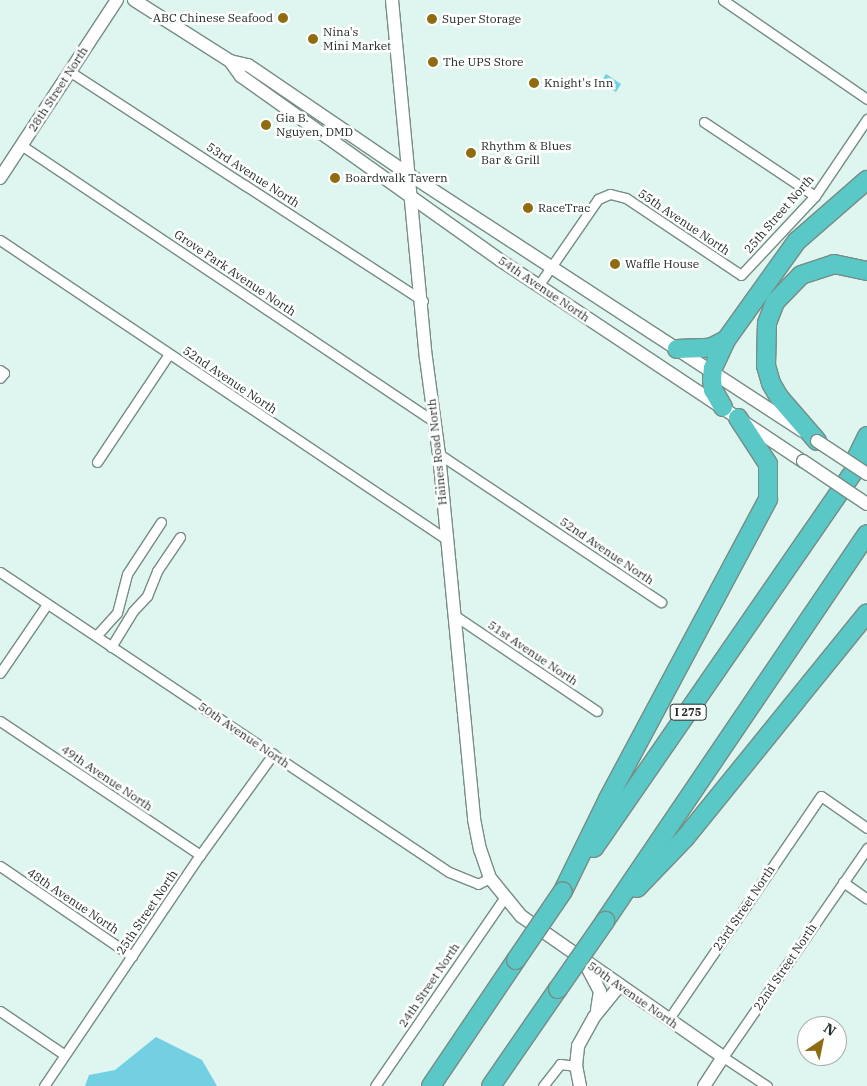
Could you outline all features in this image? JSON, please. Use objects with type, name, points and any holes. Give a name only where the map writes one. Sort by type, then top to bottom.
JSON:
[{"type":"highway","points":[[723,407],[713,390],[713,373],[726,340],[797,241],[867,180]]},
{"type":"highway","points":[[817,440],[771,383],[766,366],[767,324],[776,302],[801,275],[834,264],[867,271]]},
{"type":"highway","points":[[677,349],[710,348],[726,340]]},
{"type":"highway","points":[[564,892],[608,799],[768,499],[768,464],[738,418]]},
{"type":"highway","points":[[812,533],[867,436]]},
{"type":"highway","name":"I 275","points":[[431,1086],[867,453]]},
{"type":"highway","points":[[491,1086],[867,534]]},
{"type":"highway","points":[[789,646],[867,553]]},
{"type":"highway","points":[[605,920],[685,838],[867,613]]},
{"type":"main road","name":"28th Street North","points":[[0,178],[117,0]]},
{"type":"main road","name":"54th Avenue North","points":[[134,0],[230,61],[248,65],[410,175],[867,474]]},
{"type":"main road","name":"Haines Road North","points":[[392,0],[434,422],[439,454],[474,819],[490,878],[504,898]]},
{"type":"main road","name":"54th Avenue North","points":[[230,61],[241,76],[538,286],[867,504]]},
{"type":"main road","name":"50th Avenue North","points":[[504,898],[521,916],[580,959],[724,1057]]},
{"type":"main road","points":[[580,959],[592,972],[600,991],[594,1017]]},
{"type":"main road","points":[[580,1086],[576,1066],[578,1046],[594,1017],[620,985]]},
{"type":"main road","name":"22nd Street North","points":[[704,1086],[724,1057]]},
{"type":"street","points":[[724,0],[867,99]]},
{"type":"street","name":"53rd Avenue North","points":[[69,71],[423,301]]},
{"type":"street","name":"25th Street North","points":[[742,275],[815,196],[867,119]]},
{"type":"street","points":[[704,122],[815,196]]},
{"type":"street","name":"Grove Park Avenue North","points":[[21,145],[434,422]]},
{"type":"street","name":"55th Avenue North","points":[[551,267],[598,199],[610,194],[626,198],[742,275]]},
{"type":"street","name":"52nd Avenue North","points":[[0,240],[446,540]]},
{"type":"street","points":[[538,286],[551,267]]},
{"type":"street","points":[[97,462],[169,354]]},
{"type":"street","points":[[0,370],[4,372],[0,378]]},
{"type":"street","name":"52nd Avenue North","points":[[439,454],[661,602]]},
{"type":"street","points":[[96,636],[117,614],[126,574],[162,522]]},
{"type":"street","points":[[111,647],[133,611],[147,596],[157,571],[180,537]]},
{"type":"street","name":"50th Avenue North","points":[[0,572],[449,872],[478,884],[490,878]]},
{"type":"street","points":[[0,674],[47,604]]},
{"type":"street","name":"51st Avenue North","points":[[454,615],[597,711]]},
{"type":"street","name":"49th Avenue North","points":[[0,721],[200,855]]},
{"type":"street","name":"25th Street North","points":[[44,1086],[200,855],[273,754]]},
{"type":"street","name":"23rd Street North","points":[[668,1020],[821,796],[867,828]]},
{"type":"street","name":"22nd Street North","points":[[724,1057],[867,848]]},
{"type":"street","name":"48th Avenue North","points":[[0,866],[132,956]]},
{"type":"street","points":[[843,882],[867,899]]},
{"type":"street","name":"24th Street North","points":[[375,1086],[504,898]]},
{"type":"street","points":[[0,1011],[66,1055]]},
{"type":"street","name":"50th Avenue North","points":[[724,1057],[767,1086]]},
{"type":"street","points":[[543,1086],[560,1064],[576,1066]]},
{"type":"water","points":[[606,74],[621,84],[616,92],[601,82]]},
{"type":"water","points":[[156,1037],[202,1060],[217,1086],[85,1086],[89,1075],[115,1070]]},
{"type":"place","name":"ABC Chinese Seafood","points":[[283,18]]},
{"type":"place","name":"Super Storage","points":[[432,19]]},
{"type":"place","name":"Nina's Mini Market","points":[[313,39]]},
{"type":"place","name":"The UPS Store","points":[[433,62]]},
{"type":"place","name":"Knight's Inn","points":[[534,83]]},
{"type":"place","name":"Gia B. Nguyen, DMD","points":[[266,125]]},
{"type":"place","name":"Rhythm & Blues Bar & Grill","points":[[471,153]]},
{"type":"place","name":"Boardwalk Tavern","points":[[335,178]]},
{"type":"place","name":"RaceTrac","points":[[528,208]]},
{"type":"place","name":"Waffle House","points":[[615,264]]}]
